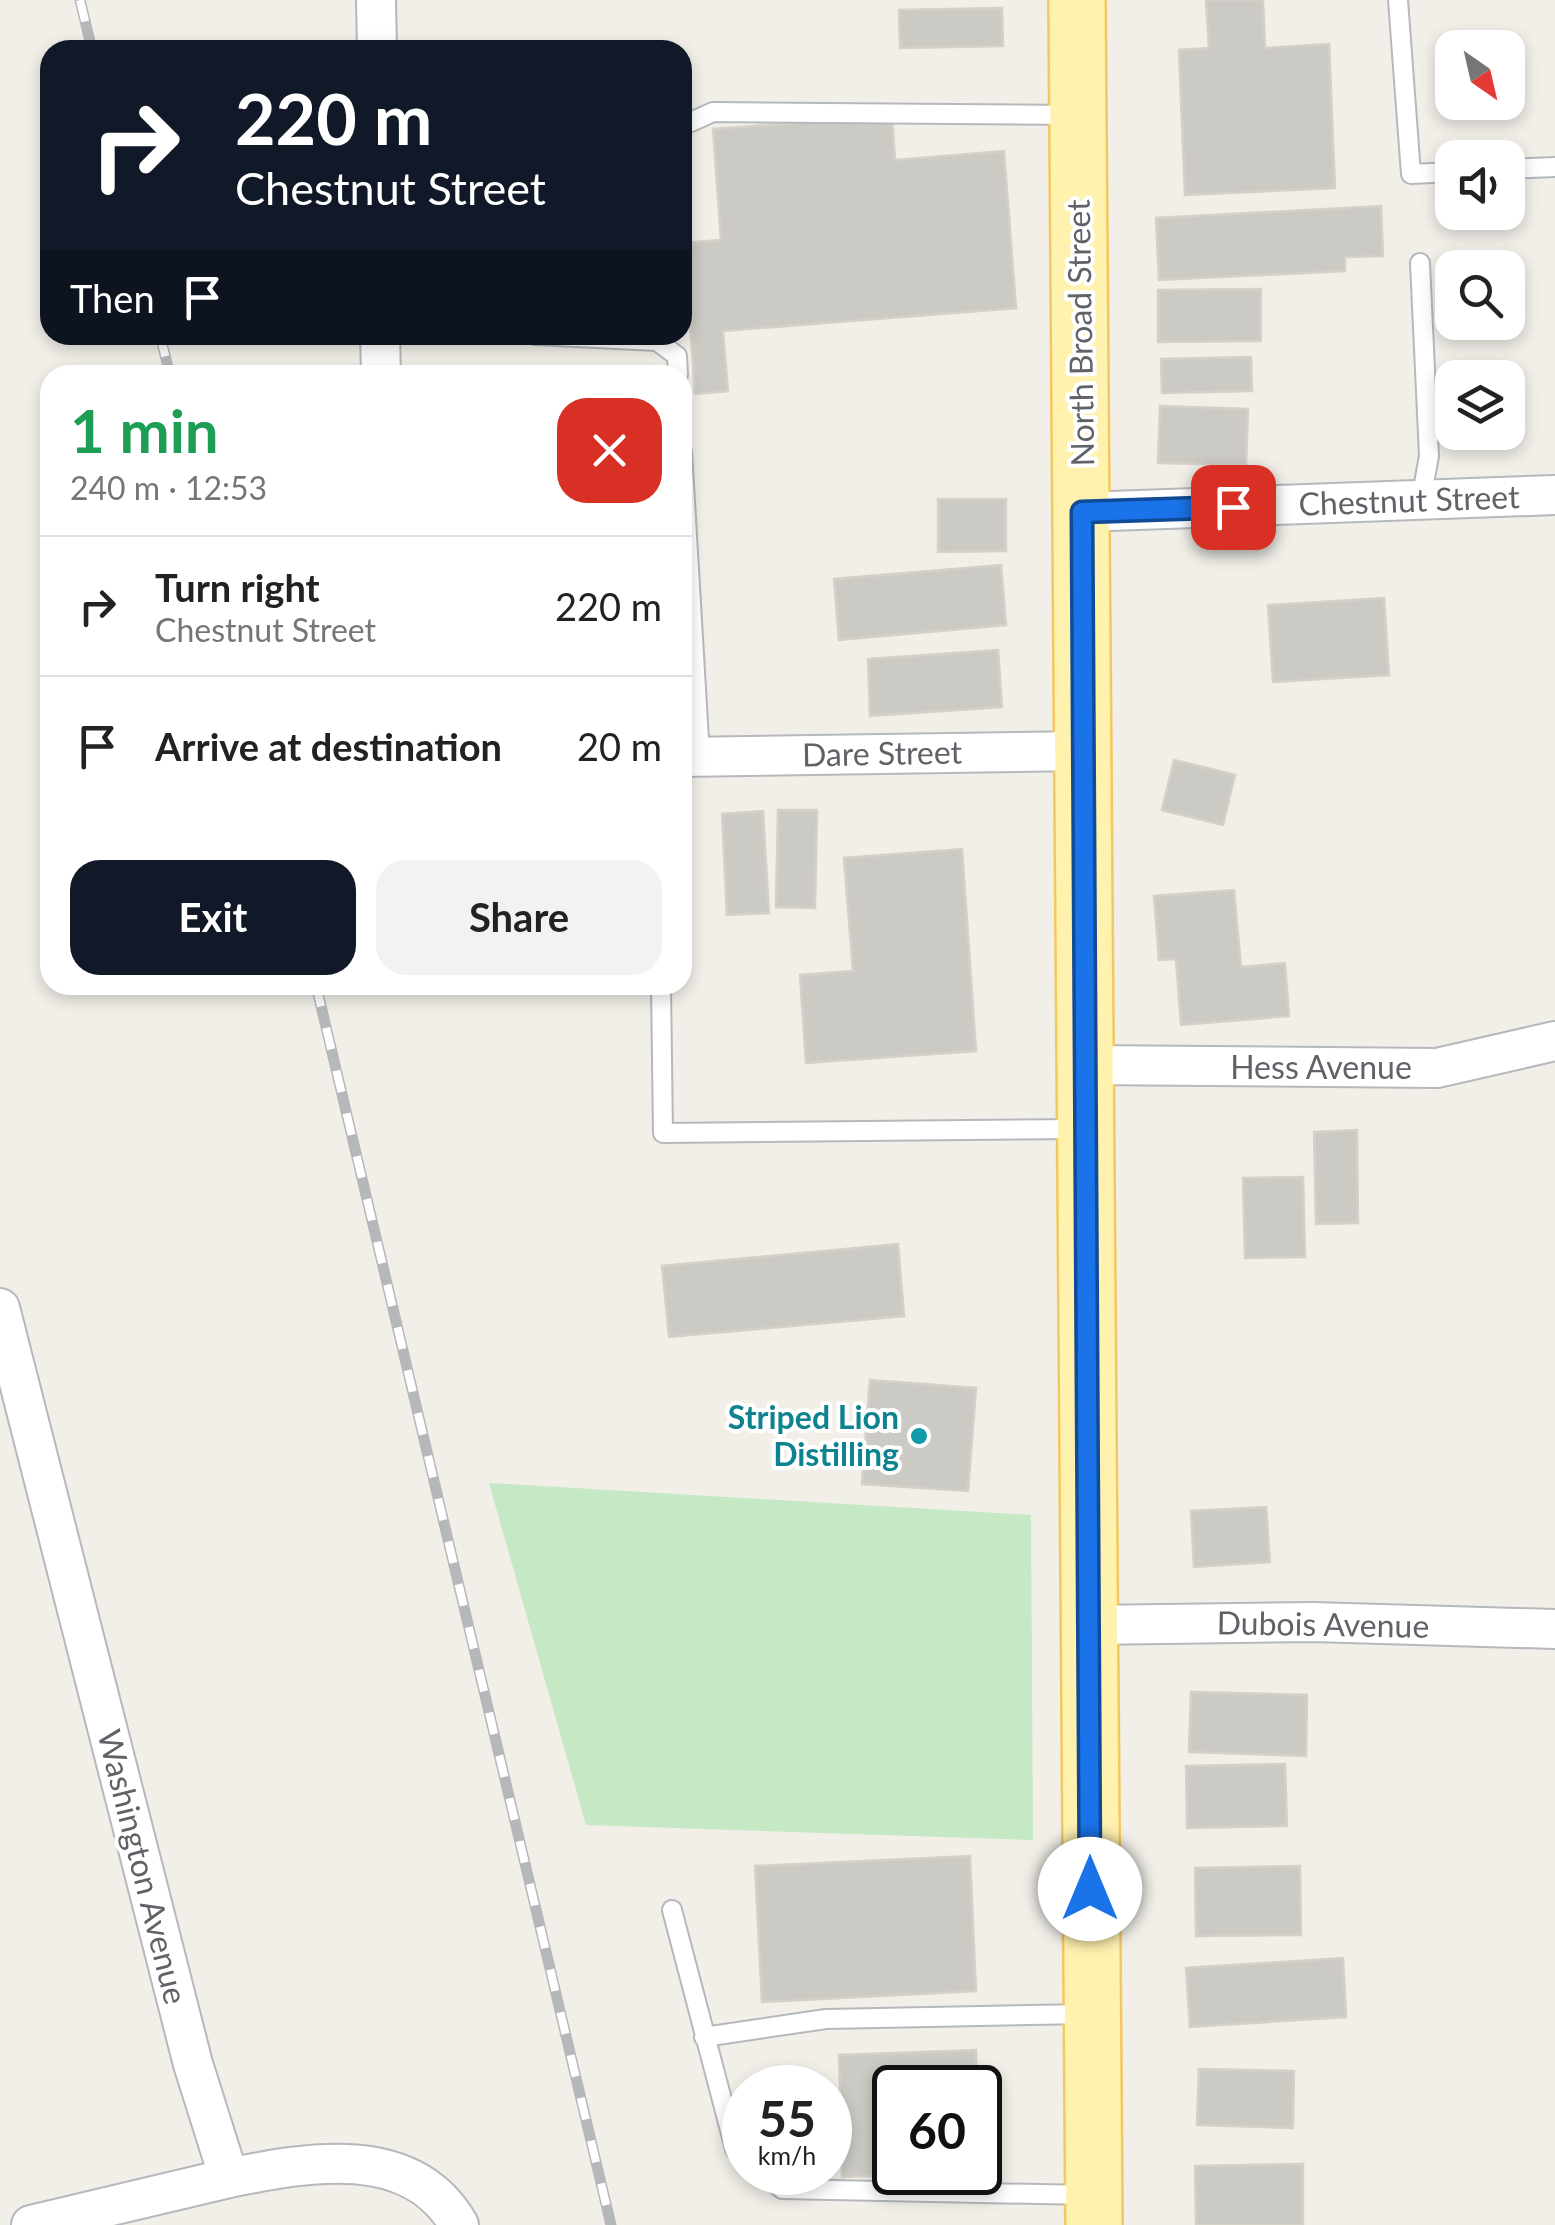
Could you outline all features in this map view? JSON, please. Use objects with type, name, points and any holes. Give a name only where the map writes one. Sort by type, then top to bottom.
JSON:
[{"type":"main road","name":"North Broad Street","points":[[1077,0],[1094,2210]]},
{"type":"street","points":[[376,0],[377,40]]},
{"type":"street","name":"Chestnut Street","points":[[1082,512],[1555,495]]},
{"type":"street","name":"Dare Street","points":[[692,757],[1081,751]]},
{"type":"street","name":"Hess Avenue","points":[[1085,1065],[1437,1068],[1530,1050],[1555,1041]]},
{"type":"street","name":"Washington Avenue","points":[[0,1308],[192,2064],[229,2178]]},
{"type":"street","name":"Dubois Avenue","points":[[1091,1625],[1314,1622],[1555,1629]]},
{"type":"street","points":[[32,2225],[310,2162],[379,2166],[429,2188],[459,2225]]},
{"type":"lane","points":[[1398,0],[1411,174],[1435,173]]},
{"type":"lane","points":[[692,121],[713,112],[1079,115]]},
{"type":"lane","points":[[1525,168],[1555,167]]},
{"type":"lane","points":[[1420,263],[1430,456],[1422,500]]},
{"type":"lane","points":[[663,345],[677,356],[677,365]]},
{"type":"lane","points":[[661,995],[663,1133],[1085,1129]]},
{"type":"lane","points":[[672,1910],[722,2103]]},
{"type":"lane","points":[[704,2037],[826,2019],[1092,2014]]},
{"type":"lane","points":[[852,2194],[1094,2210]]},
{"type":"green space","points":[[489,1483],[1031,1515],[1033,1840],[586,1825]]},
{"type":"building","points":[[1206,0],[1263,0],[1265,48],[1329,44],[1335,188],[1185,195],[1179,50],[1209,48]]},
{"type":"building","points":[[1002,8],[1003,46],[900,48],[899,10]]},
{"type":"building","points":[[892,116],[895,160],[1004,151],[1016,308],[723,331],[728,391],[695,394],[692,242],[721,240],[713,129]]},
{"type":"building","points":[[1381,206],[1383,256],[1345,257],[1345,271],[1159,280],[1156,218]]},
{"type":"building","points":[[1261,289],[1261,341],[1158,342],[1158,290]]},
{"type":"building","points":[[1251,357],[1252,391],[1162,393],[1161,359]]},
{"type":"building","points":[[1160,406],[1248,409],[1246,465],[1158,463]]},
{"type":"building","points":[[938,499],[1006,499],[1006,551],[938,552]]},
{"type":"building","points":[[1001,565],[1006,625],[839,640],[834,579]]},
{"type":"building","points":[[1384,598],[1389,675],[1273,682],[1268,605]]},
{"type":"building","points":[[998,650],[1002,707],[870,716],[868,659]]},
{"type":"building","points":[[1174,760],[1235,775],[1223,825],[1162,810]]},
{"type":"building","points":[[778,810],[817,810],[815,908],[776,907]]},
{"type":"building","points":[[763,811],[769,913],[727,915],[722,814]]},
{"type":"building","points":[[962,849],[976,1051],[806,1063],[800,975],[853,971],[844,858]]},
{"type":"building","points":[[1234,890],[1241,967],[1285,963],[1289,1016],[1181,1025],[1176,959],[1159,960],[1154,896]]},
{"type":"building","points":[[1357,1130],[1358,1223],[1316,1224],[1314,1132]]},
{"type":"building","points":[[1303,1177],[1305,1257],[1245,1258],[1243,1178]]},
{"type":"building","points":[[898,1244],[904,1316],[669,1337],[662,1266]]},
{"type":"building","name":"Striped Lion Distilling","points":[[870,1380],[976,1388],[968,1491],[862,1484]]},
{"type":"building","points":[[1266,1507],[1270,1562],[1194,1567],[1191,1511]]},
{"type":"building","points":[[1191,1692],[1307,1695],[1306,1756],[1189,1752]]},
{"type":"building","points":[[1285,1764],[1287,1826],[1187,1828],[1186,1766]]},
{"type":"building","points":[[970,1856],[976,1991],[762,2002],[755,1866]]},
{"type":"building","points":[[1300,1866],[1301,1935],[1196,1936],[1195,1868]]},
{"type":"building","points":[[1343,1958],[1346,2017],[1190,2027],[1186,1968]]},
{"type":"building","points":[[976,2050],[976,2065],[872,2065],[872,2176],[852,2177],[852,2065],[839,2065],[839,2055]]},
{"type":"building","points":[[1199,2069],[1294,2071],[1293,2128],[1197,2125]]},
{"type":"building","points":[[1303,2164],[1303,2225],[1196,2225],[1195,2166]]},
{"type":"railway","points":[[80,0],[90,40]]},
{"type":"railway","points":[[162,345],[168,365]]},
{"type":"railway","points":[[318,995],[611,2225]]},
{"type":"place","name":"Striped Lion Distilling","points":[[919,1436]]},
{"type":"route","points":[[1090,1889],[1082,512],[1233,507]]}]
